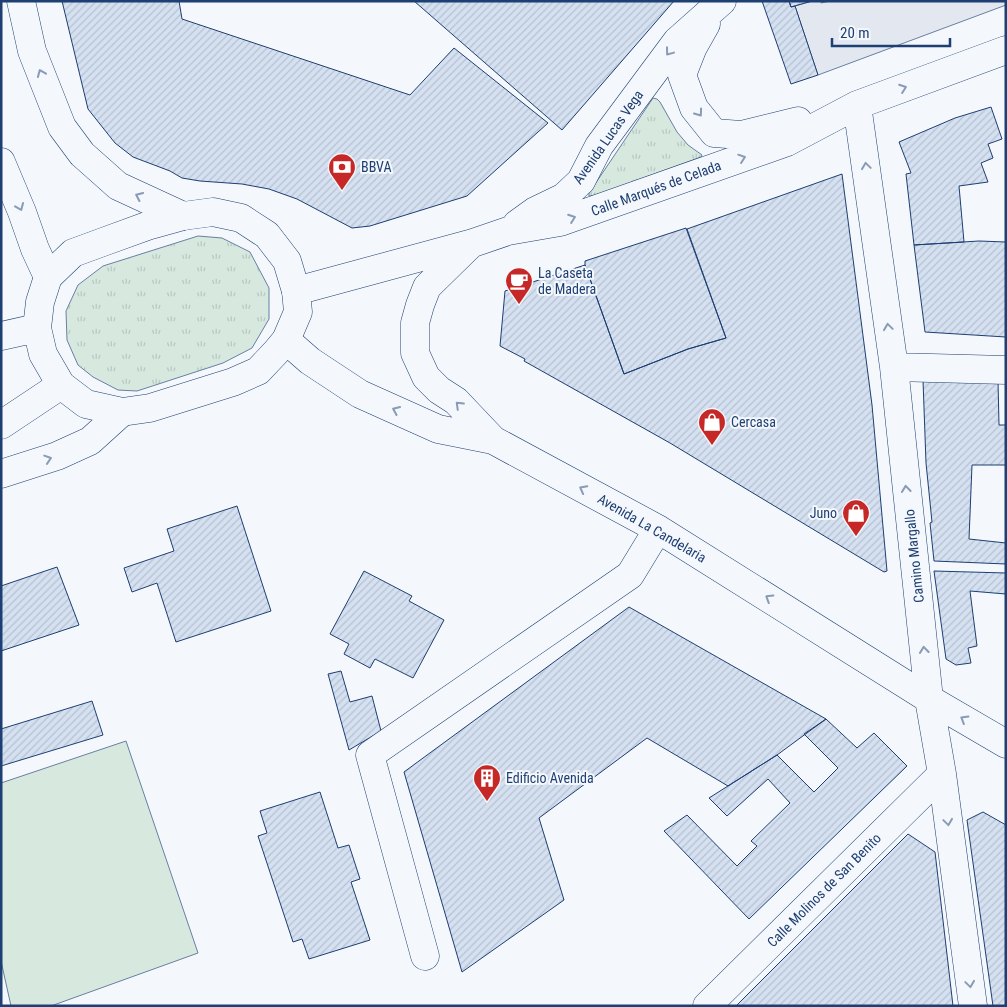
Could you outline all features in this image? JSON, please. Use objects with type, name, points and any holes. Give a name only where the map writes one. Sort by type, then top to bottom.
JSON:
[{"type":"street","points":[[21,1],[32,51],[62,127],[82,154],[118,186],[183,216]]},
{"type":"street","name":"Avenida Lucas Vega","points":[[719,4],[694,47],[682,75],[694,108],[714,133],[741,136],[857,105]]},
{"type":"street","name":"Avenida Lucas Vega","points":[[508,231],[535,211],[564,197],[581,181],[599,146],[677,41],[719,4]]},
{"type":"street","name":"Calle Marqués de Celada","points":[[296,291],[508,231],[560,222],[787,142],[857,105],[1006,50]]},
{"type":"street","name":"Camino Margallo","points":[[857,105],[894,368],[929,699],[942,774],[973,1006]]},
{"type":"street","points":[[1,162],[48,277]]},
{"type":"street","points":[[213,212],[242,218],[267,235],[287,261],[296,291],[298,312],[286,340],[258,371],[233,382],[150,408],[122,412],[86,404],[61,385],[43,354],[37,328],[40,302],[48,277],[73,254],[147,226],[183,216],[213,212]]},
{"type":"street","points":[[473,242],[427,287],[415,323],[415,353],[426,377],[439,390],[456,401],[493,440]]},
{"type":"street","points":[[1,336],[37,328]]},
{"type":"street","name":"Avenida La Candelaria","points":[[286,340],[310,361],[360,394],[438,429],[493,440],[658,529],[929,699],[1006,744]]},
{"type":"street","points":[[894,368],[1006,370]]},
{"type":"street","points":[[1,425],[61,385]]},
{"type":"street","points":[[1,474],[57,456],[90,441],[122,412]]},
{"type":"street","points":[[425,956],[370,754],[630,575],[658,529]]},
{"type":"street","name":"Calle Molinos de San Benito","points":[[707,1006],[942,774]]},
{"type":"green space","points":[[653,98],[660,102],[677,132],[688,145],[702,155],[701,157],[589,196],[589,193]]},
{"type":"green space","points":[[198,236],[222,238],[250,252],[269,288],[269,319],[252,348],[223,363],[137,391],[118,390],[93,377],[78,365],[67,340],[66,311],[78,285],[103,266]]},
{"type":"green space","points":[[126,741],[198,953],[51,1006],[11,1006],[1,961],[1,783]]},
{"type":"shaded area","points":[[812,1],[821,1],[821,3],[830,1],[1006,1],[1006,5],[818,75],[795,6]]},
{"type":"building","points":[[62,1],[179,1],[182,19],[410,95],[454,48],[548,123],[467,196],[370,226],[352,228],[297,199],[269,189],[242,184],[182,178],[170,171],[133,157],[115,143],[88,109]]},
{"type":"building","points":[[414,1],[674,1],[562,130]]},
{"type":"building","points":[[762,1],[789,1],[791,7],[795,6],[818,75],[791,84]]},
{"type":"building","points":[[789,1],[812,1],[791,7]]},
{"type":"building","points":[[991,107],[1002,139],[988,144],[993,158],[981,163],[988,182],[959,186],[964,242],[914,245],[906,174],[911,173],[899,142],[955,118]]},
{"type":"building","points":[[842,174],[872,405],[887,571],[884,572],[670,443],[500,346],[505,291],[585,265],[624,374],[688,349],[726,338],[687,229]]},
{"type":"building","points":[[686,228],[726,338],[688,349],[624,374],[585,261]]},
{"type":"building","points":[[979,241],[1006,242],[1006,337],[925,332],[914,245]]},
{"type":"building","points":[[923,380],[998,381],[999,425],[1006,425],[1006,465],[972,465],[969,539],[1006,543],[1006,564],[934,561],[926,463]]},
{"type":"building","points":[[237,506],[271,611],[176,642],[157,583],[132,592],[124,568],[174,551],[167,529]]},
{"type":"building","points":[[57,567],[79,625],[1,651],[1,586]]},
{"type":"building","points":[[364,571],[412,596],[409,601],[444,620],[413,678],[375,659],[370,668],[344,654],[349,644],[330,634]]},
{"type":"building","points":[[934,571],[1006,573],[1006,594],[970,591],[977,646],[968,648],[971,663],[956,665],[946,659]]},
{"type":"building","name":"Edificio Avenida","points":[[629,607],[826,719],[777,755],[728,786],[647,738],[539,818],[564,900],[462,972],[404,772]]},
{"type":"building","points":[[341,671],[350,702],[372,696],[381,731],[349,750],[328,674]]},
{"type":"building","points":[[92,701],[103,735],[1,766],[1,729]]},
{"type":"building","points":[[826,719],[857,748],[874,733],[907,766],[749,919],[664,831],[687,815],[737,866],[757,846],[751,841],[790,803],[768,779],[727,816],[709,798],[777,755],[814,792],[838,768],[804,734]]},
{"type":"building","points":[[320,792],[338,848],[349,845],[360,879],[351,882],[370,940],[309,959],[302,939],[293,942],[258,836],[267,833],[260,811]]},
{"type":"building","points":[[983,812],[1006,825],[1006,1006],[993,1006],[967,820]]},
{"type":"building","points":[[908,834],[935,852],[953,1006],[736,1006]]},
{"type":"place","name":"BBVA","points":[[342,191]]},
{"type":"place","name":"La Caseta de Madera","points":[[519,305]]},
{"type":"place","name":"Cercasa","points":[[712,446]]},
{"type":"place","name":"Juno","points":[[856,537]]},
{"type":"place","name":"Edificio Avenida","points":[[487,802]]}]
